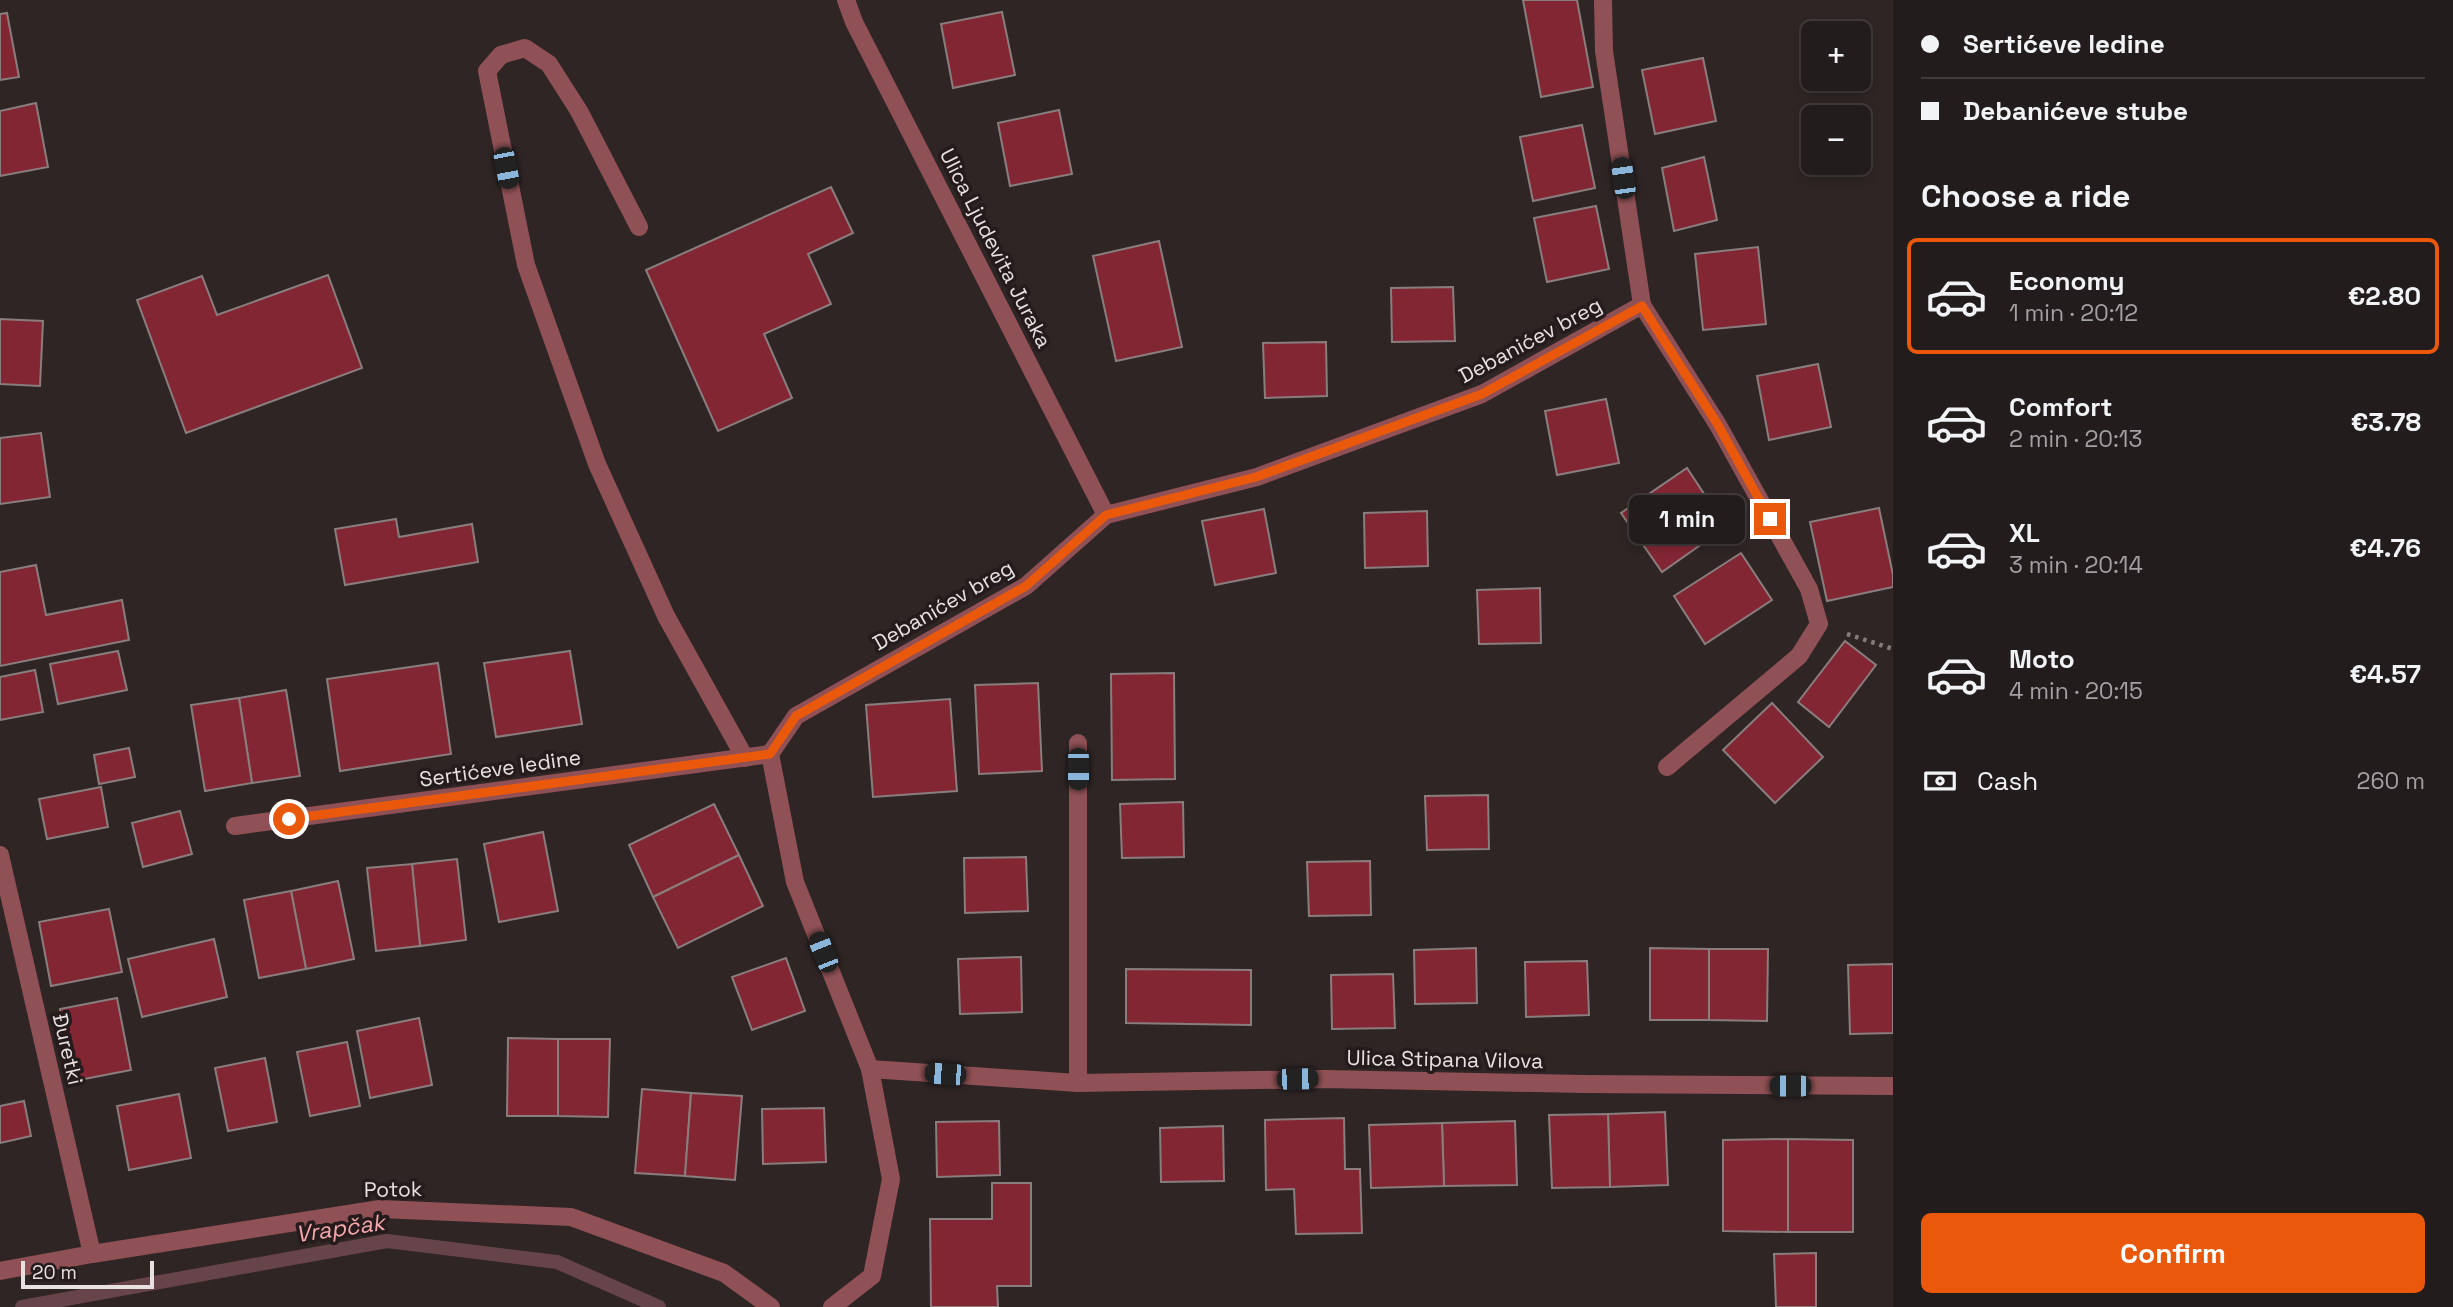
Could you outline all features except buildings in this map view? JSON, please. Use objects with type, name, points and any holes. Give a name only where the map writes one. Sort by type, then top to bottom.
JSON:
[{"type":"street","name":"Ulica Ljudevita Juraka","points":[[846,0],[854,22],[1106,515]]},
{"type":"street","points":[[1604,0],[1604,51],[1642,306],[1718,425],[1809,589],[1819,624],[1799,656],[1667,767]]},
{"type":"street","points":[[639,227],[579,111],[549,64],[526,48],[500,55],[487,71],[526,265],[597,464],[666,616],[745,758]]},
{"type":"street","name":"Debanićev breg","points":[[770,754],[796,716],[1026,586],[1106,515],[1256,477],[1482,394],[1642,306]]},
{"type":"street","points":[[1078,743],[1078,1083]]},
{"type":"street","points":[[770,754],[795,882],[870,1069],[891,1179],[872,1276],[832,1307]]},
{"type":"street","name":"Sertićeve ledine","points":[[235,826],[770,754]]},
{"type":"street","name":"Đuretki","points":[[0,855],[92,1254]]},
{"type":"street","name":"Ulica Stipana Vilova","points":[[870,1069],[1078,1083],[1325,1079],[1893,1086]]},
{"type":"street","name":"Potok","points":[[0,1271],[380,1209],[571,1217],[724,1273],[771,1307]]},
{"type":"path","points":[[1819,624],[1893,649]]},
{"type":"waterway","name":"Vrapčak","points":[[22,1307],[387,1241],[557,1262],[659,1307]]},
{"type":"route","points":[[289,819],[770,754],[796,716],[1026,586],[1106,515],[1256,477],[1482,394],[1642,306],[1718,425],[1770,519]]}]
